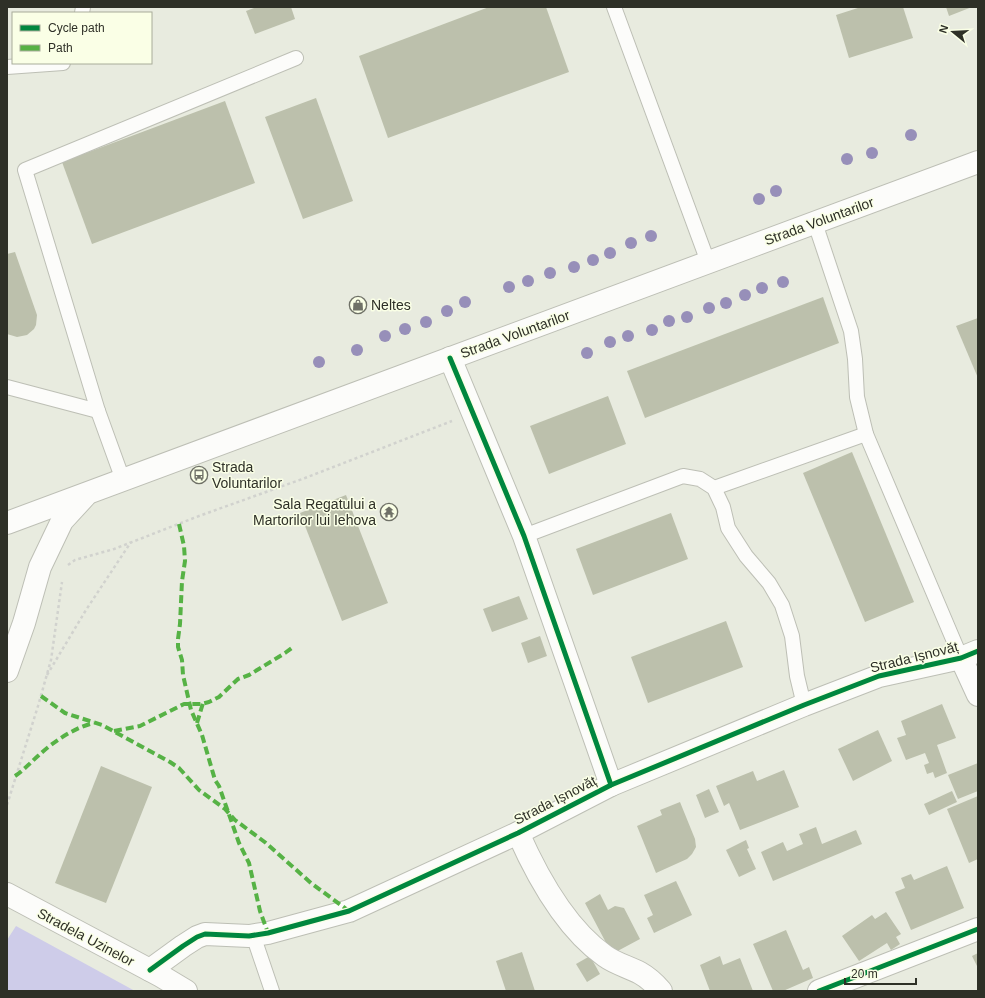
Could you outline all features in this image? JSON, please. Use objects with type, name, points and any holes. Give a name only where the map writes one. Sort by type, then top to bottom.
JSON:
[{"type":"street","name":"Strada Voluntarilor","points":[[7,524],[88,492],[978,162]]},
{"type":"street","points":[[450,358],[524,536],[611,785]]},
{"type":"street","points":[[7,671],[24,623],[40,567],[62,521],[88,492]]},
{"type":"street","points":[[970,655],[978,695]]},
{"type":"street","name":"Strada Ișnovăț","points":[[150,970],[183,946],[205,934],[253,935],[268,933],[349,911],[518,833],[611,785],[804,705],[879,676],[970,655]]},
{"type":"street","points":[[518,833],[525,850],[545,886],[582,938],[609,959],[641,974],[661,991]]},
{"type":"street","name":"Stradela Uzinelor","points":[[7,894],[150,970],[186,991]]},
{"type":"street","points":[[819,991],[978,929]]},
{"type":"lane","points":[[614,7],[708,262]]},
{"type":"lane","points":[[123,480],[98,411],[25,170],[296,58]]},
{"type":"lane","points":[[7,67],[49,64]]},
{"type":"lane","points":[[815,223],[851,331],[855,359],[857,397],[866,434],[970,655]]},
{"type":"lane","points":[[7,388],[98,411]]},
{"type":"lane","points":[[714,488],[866,434]]},
{"type":"lane","points":[[524,536],[683,476],[700,479],[714,488],[723,507],[728,528],[746,556],[769,583],[782,605],[792,636],[797,676],[804,705]]},
{"type":"lane","points":[[253,935],[272,991]]},
{"type":"path","points":[[66,567],[75,560],[114,549],[305,478],[472,413]]},
{"type":"path","points":[[46,677],[86,610],[132,542]]},
{"type":"path","points":[[7,804],[28,741],[53,650],[63,576]]},
{"type":"shaded area","points":[[16,926],[135,991],[7,991],[7,940]]},
{"type":"building","points":[[257,7],[291,7],[295,19],[255,34],[246,11]]},
{"type":"building","points":[[489,7],[546,7],[569,72],[388,138],[359,56]]},
{"type":"building","points":[[861,7],[903,7],[913,38],[849,58],[836,15]]},
{"type":"building","points":[[946,7],[972,7],[949,16]]},
{"type":"building","points":[[316,98],[353,201],[303,219],[265,117]]},
{"type":"building","points":[[225,101],[255,183],[92,244],[62,162]]},
{"type":"building","points":[[15,252],[37,315],[34,329],[27,335],[17,337],[7,334],[7,254]]},
{"type":"building","points":[[823,297],[839,343],[645,418],[627,371]]},
{"type":"building","points":[[978,318],[978,378],[956,326]]},
{"type":"building","points":[[608,396],[626,444],[549,474],[530,426]]},
{"type":"building","points":[[852,452],[914,602],[865,622],[803,473]]},
{"type":"building","points":[[346,495],[388,603],[342,621],[300,513]]},
{"type":"building","points":[[671,513],[688,559],[593,595],[576,549]]},
{"type":"building","points":[[519,596],[528,619],[492,632],[483,609]]},
{"type":"building","points":[[726,621],[743,667],[648,703],[631,657]]},
{"type":"building","points":[[540,636],[547,656],[528,663],[521,643]]},
{"type":"building","points":[[942,704],[956,738],[937,745],[947,773],[935,778],[933,772],[927,774],[924,765],[929,763],[925,753],[906,760],[897,738],[906,735],[901,721]]},
{"type":"building","points":[[878,730],[892,761],[853,781],[838,749]]},
{"type":"building","points":[[978,763],[978,791],[958,799],[948,775]]},
{"type":"building","points":[[101,766],[152,787],[106,903],[55,883]]},
{"type":"building","points":[[784,770],[799,807],[740,830],[729,803],[724,806],[716,786],[753,771],[757,781]]},
{"type":"building","points":[[709,789],[719,812],[705,818],[696,795]]},
{"type":"building","points":[[952,791],[957,802],[929,815],[924,804]]},
{"type":"building","points":[[978,796],[978,859],[969,863],[947,809]]},
{"type":"building","points":[[680,802],[695,839],[696,847],[687,859],[656,873],[637,826],[662,815],[660,810]]},
{"type":"building","points":[[816,827],[822,844],[856,830],[862,844],[773,881],[761,852],[783,842],[787,851],[803,844],[799,834]]},
{"type":"building","points":[[746,840],[749,848],[747,849],[756,869],[739,877],[726,850]]},
{"type":"building","points":[[947,866],[964,908],[911,930],[895,892],[905,888],[901,878],[911,874],[914,880]]},
{"type":"building","points":[[676,881],[692,915],[654,933],[647,918],[653,915],[644,895]]},
{"type":"building","points":[[600,894],[608,910],[615,906],[624,908],[640,939],[612,954],[585,903]]},
{"type":"building","points":[[886,912],[901,934],[896,937],[900,944],[891,950],[887,943],[859,961],[842,936],[872,915],[875,919]]},
{"type":"building","points":[[786,930],[803,970],[809,967],[813,978],[783,991],[773,991],[753,944]]},
{"type":"building","points":[[522,952],[535,991],[506,991],[496,961]]},
{"type":"building","points":[[978,953],[978,968],[972,956]]},
{"type":"building","points":[[590,956],[600,974],[587,982],[576,964]]},
{"type":"building","points":[[720,956],[723,965],[740,958],[753,991],[710,991],[700,965]]},
{"type":"marked path","points":[[179,524],[184,546],[185,561],[182,581],[178,639],[183,675],[191,710],[202,735],[215,780],[219,786],[239,843],[249,863],[260,911],[268,933]]},
{"type":"marked path","points":[[114,731],[140,726],[184,704],[201,704],[209,702],[219,697],[238,679],[249,675],[293,647]]},
{"type":"marked path","points":[[41,696],[65,713],[102,725],[179,768],[199,790],[225,809],[235,820],[266,843],[311,883],[349,911]]},
{"type":"marked path","points":[[197,723],[203,703]]},
{"type":"marked path","points":[[15,776],[58,740],[72,731],[94,723]]},
{"type":"cycle path","points":[[450,358],[524,536],[611,785]]},
{"type":"cycle path","points":[[150,970],[183,946],[205,934],[249,936],[268,933],[349,911],[518,833],[611,785],[804,705],[879,676],[961,658],[978,651]]},
{"type":"cycle path","points":[[819,991],[978,929]]},
{"type":"place","name":"Neltes","points":[[358,305]]},
{"type":"place","name":"Strada Voluntarilor","points":[[199,475]]},
{"type":"place","name":"Sala Regatului a Martorilor lui Iehova","points":[[389,512]]}]
